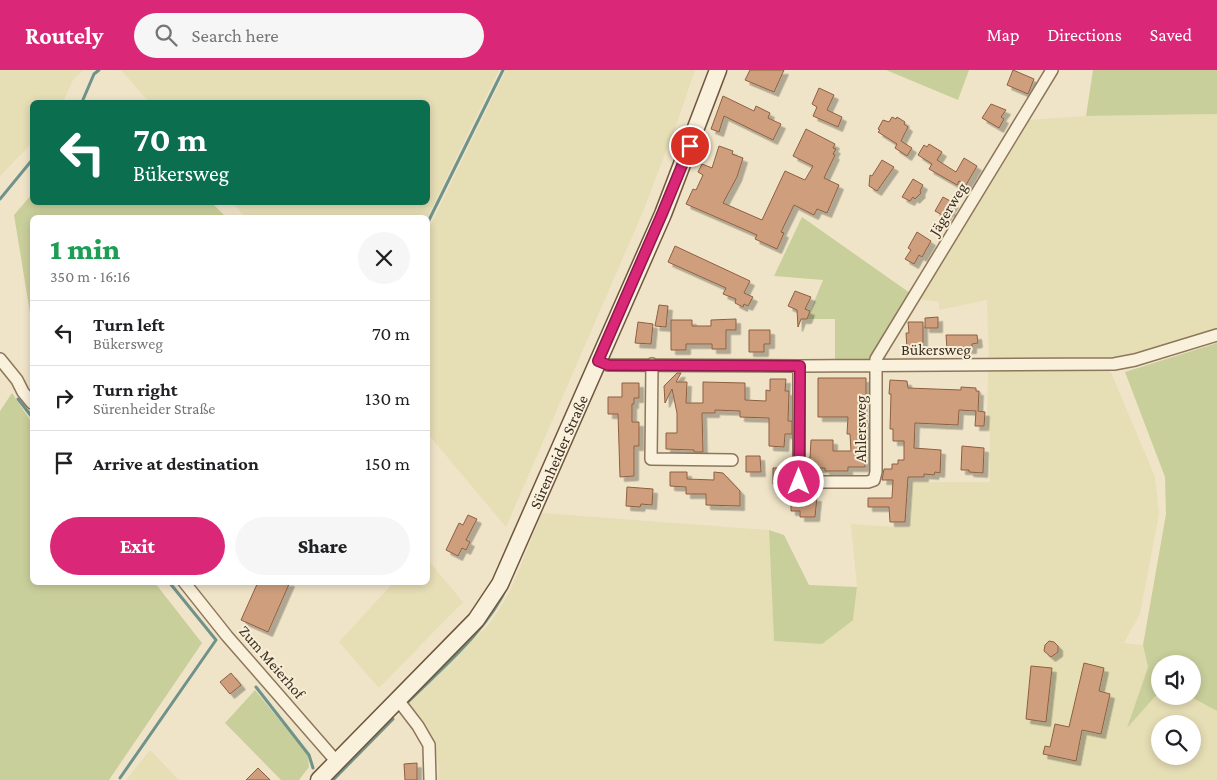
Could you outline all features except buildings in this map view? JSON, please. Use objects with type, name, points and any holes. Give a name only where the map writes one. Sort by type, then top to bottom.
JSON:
[{"type":"main road","name":"Sürenheider Straße","points":[[319,780],[476,620],[500,584],[662,214],[718,70]]},
{"type":"street","name":"Jägerweg","points":[[876,366],[876,359],[1052,70]]},
{"type":"street","name":"Bükersweg","points":[[598,361],[608,365],[876,366],[1114,364],[1135,360],[1217,335]]},
{"type":"street","points":[[0,359],[30,401]]},
{"type":"street","points":[[652,364],[651,459],[732,460]]},
{"type":"street","name":"Ahlersweg","points":[[800,366],[799,482],[868,482],[874,480],[876,472],[876,366]]},
{"type":"street","points":[[17,380],[30,388]]},
{"type":"street","name":"Zum Meierhof","points":[[186,585],[227,636],[337,762]]},
{"type":"street","points":[[398,700],[418,726],[429,745],[431,761],[430,780]]},
{"type":"shaded area","points":[[0,70],[83,70],[73,80],[64,100],[30,100],[30,145],[0,176]]},
{"type":"shaded area","points":[[121,70],[499,70],[428,215],[243,215],[235,205],[430,205],[430,100],[147,100]]},
{"type":"shaded area","points":[[506,70],[695,70],[642,214],[506,527],[430,436],[430,226]]},
{"type":"shaded area","points":[[1217,114],[1217,331],[1113,361],[989,362],[987,300],[939,310],[939,302],[919,299],[1027,120],[1086,116]]},
{"type":"shaded area","points":[[1110,370],[1155,477],[1159,514],[1140,614],[1124,643],[1143,645],[1148,667],[1128,726],[1151,701],[1151,705],[1201,705],[1201,702],[1217,711],[1217,780],[438,780],[439,766],[434,743],[423,721],[409,704],[489,624],[511,589],[542,513],[769,530],[774,641],[853,620],[857,587],[851,524],[910,528],[911,482],[990,482],[990,435],[987,424],[988,371]]},
{"type":"shaded area","points":[[430,562],[463,602],[379,688],[339,642],[391,585],[430,585]]},
{"type":"shaded area","points":[[150,750],[179,780],[126,780]]},
{"type":"green space","points":[[886,70],[969,70],[958,100]]},
{"type":"green space","points":[[1093,70],[1217,70],[1217,114],[1086,116]]},
{"type":"green space","points":[[30,196],[30,205],[214,205],[224,215],[30,215],[30,313],[14,215]]},
{"type":"green space","points":[[802,217],[910,293],[867,362],[835,362],[835,319],[807,319],[823,280],[774,276]]},
{"type":"green space","points":[[1217,343],[1217,711],[1201,702],[1201,655],[1151,655],[1151,701],[1127,728],[1148,667],[1143,645],[1166,514],[1165,477],[1125,372]]},
{"type":"green space","points":[[12,393],[30,420],[30,585],[157,585],[202,643],[109,780],[0,780],[0,411]]},
{"type":"green space","points":[[769,530],[784,535],[809,585],[857,587],[853,620],[822,644],[774,641]]},
{"type":"green space","points":[[255,690],[308,755],[309,767],[299,780],[281,780],[225,723]]},
{"type":"waterway","points":[[83,100],[94,74],[99,70]]},
{"type":"waterway","points":[[430,218],[503,70]]},
{"type":"waterway","points":[[0,199],[30,162]]},
{"type":"waterway","points":[[18,399],[30,414]]},
{"type":"waterway","points":[[120,778],[216,640],[171,585]]},
{"type":"waterway","points":[[408,702],[477,633],[499,602],[508,585]]},
{"type":"waterway","points":[[256,687],[309,755],[313,768]]},
{"type":"waterway","points":[[333,780],[393,719]]},
{"type":"route","points":[[690,146],[598,361],[608,365],[800,366],[799,482]]}]
